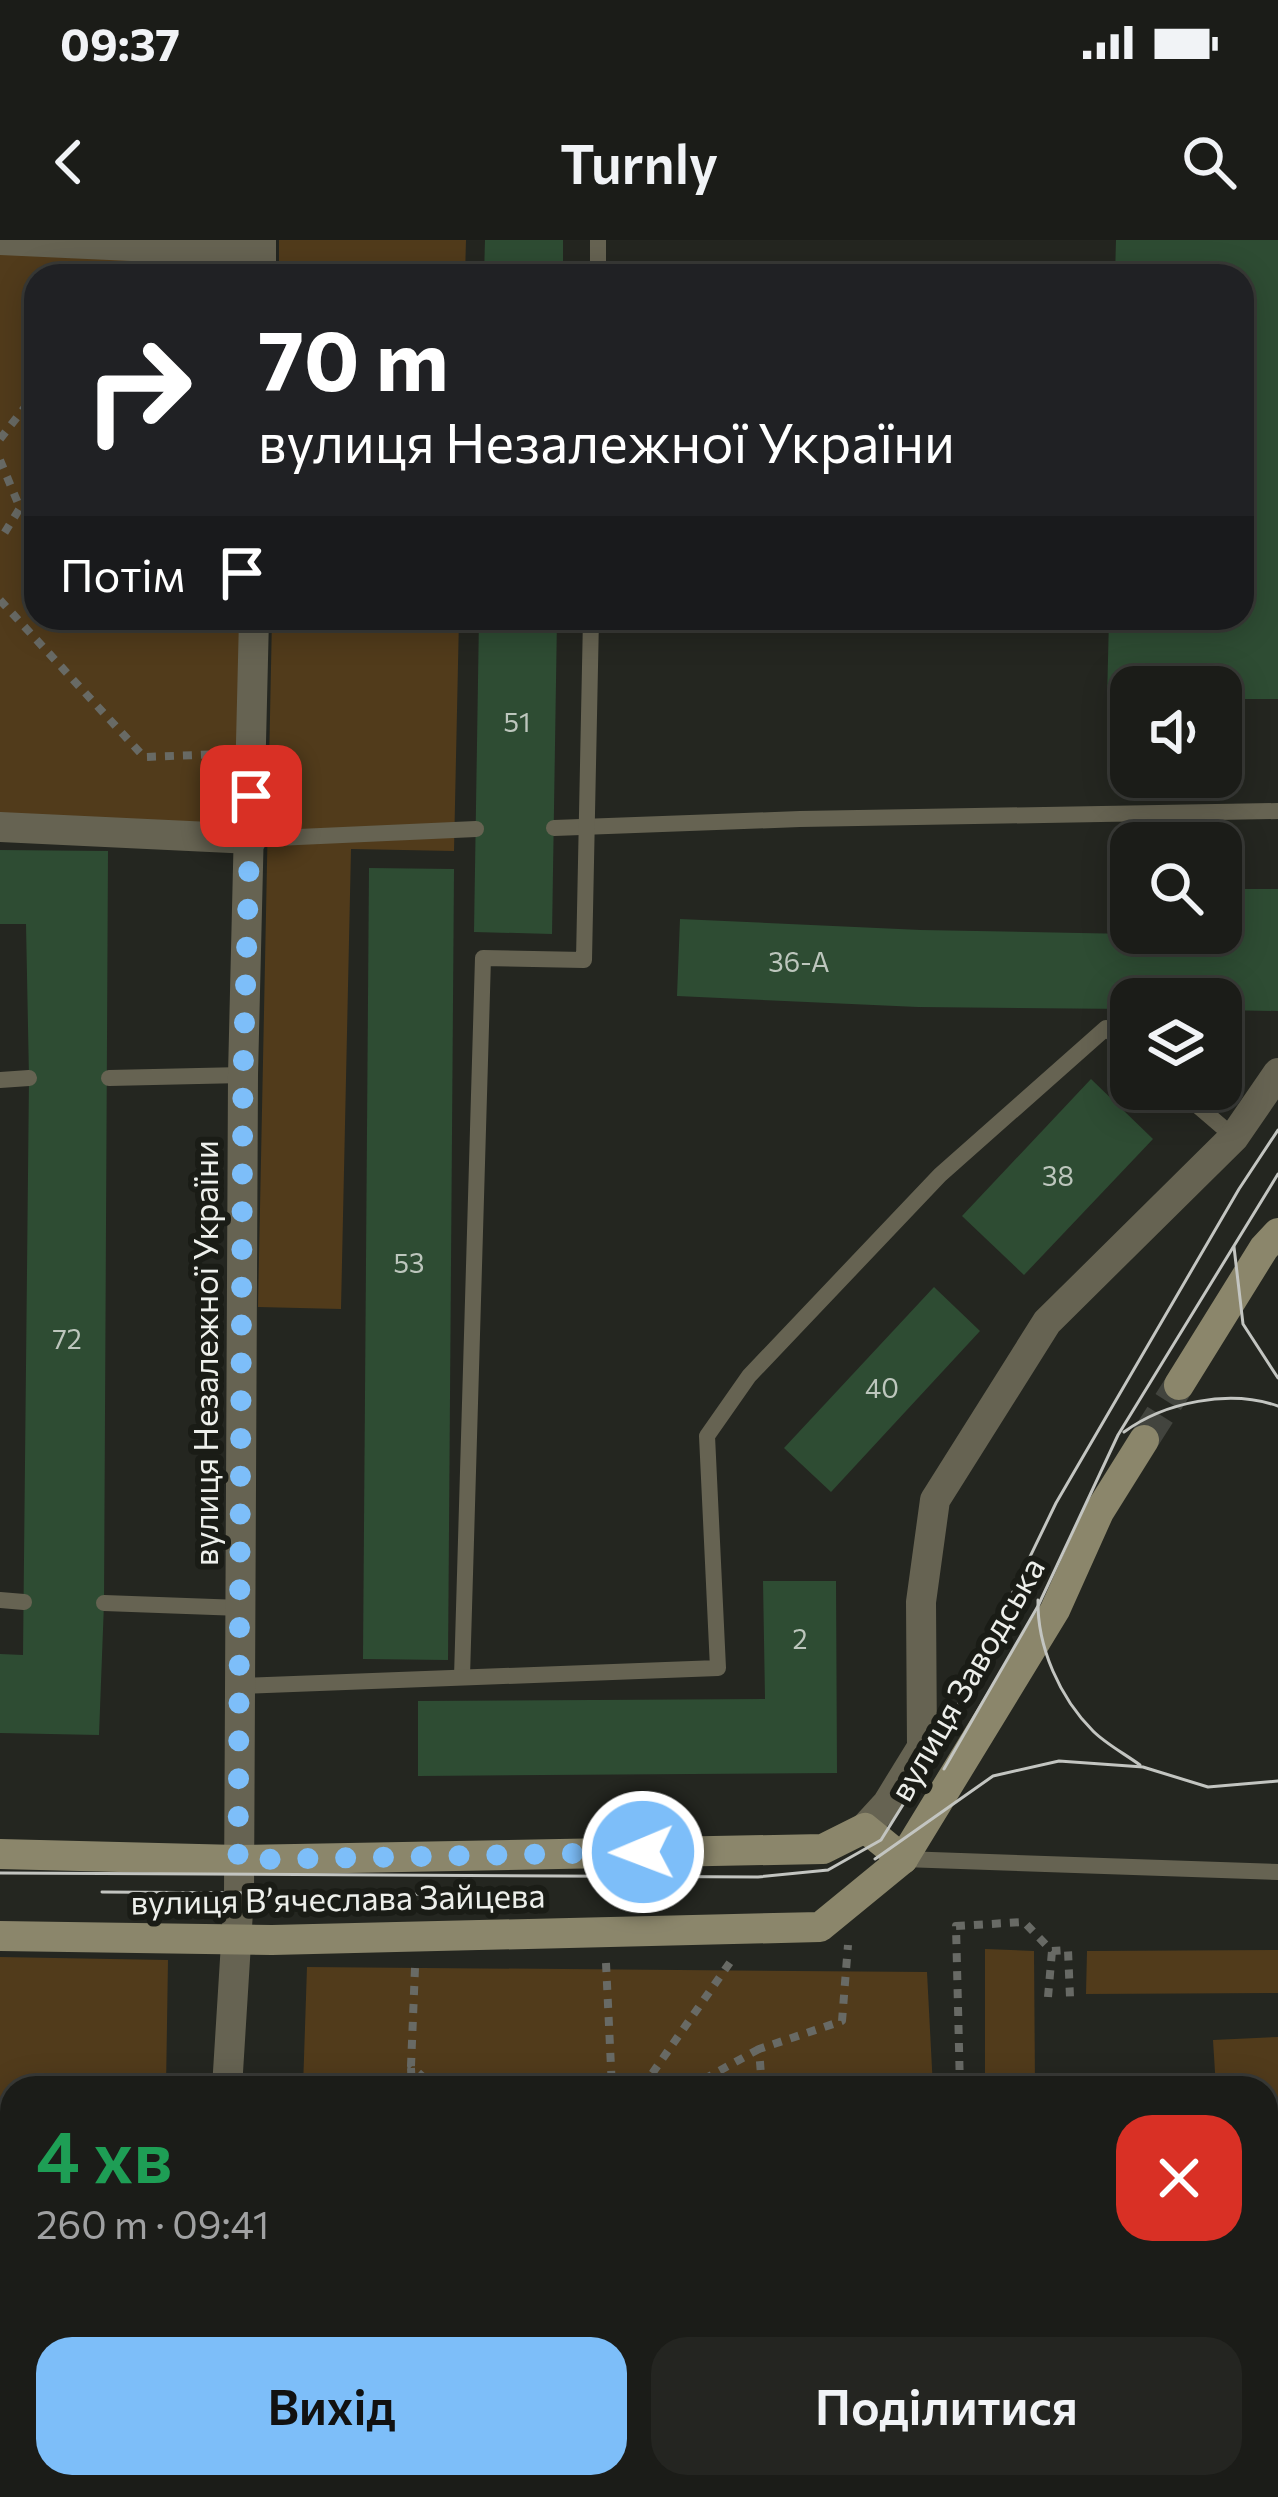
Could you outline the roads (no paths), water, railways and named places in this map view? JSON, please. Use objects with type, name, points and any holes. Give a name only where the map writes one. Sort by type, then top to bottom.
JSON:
[{"type":"main road","points":[[1179,1384],[1273,1243]]},
{"type":"main road","name":"вулиця Заводська","points":[[820,1927],[903,1859],[1054,1610],[1099,1512],[1144,1440]]},
{"type":"main road","points":[[865,1828],[903,1859]]},
{"type":"main road","name":"вулиця Вʼячеслава Зайцева","points":[[0,1854],[238,1860],[823,1849],[865,1828]]},
{"type":"main road","name":"вулиця Вʼячеслава Зайцева","points":[[0,1936],[234,1940],[820,1927]]},
{"type":"street","points":[[0,240],[261,256]]},
{"type":"street","name":"вулиця Незалежної України","points":[[228,2076],[238,1860],[243,1075],[254,630]]},
{"type":"street","points":[[0,827],[252,839]]},
{"type":"street","points":[[865,1828],[887,1804],[922,1747],[921,1602],[935,1500],[1046,1322],[1234,1137],[1278,1073]]},
{"type":"lane","points":[[462,1677],[483,958],[584,960],[591,630]]},
{"type":"lane","points":[[554,828],[1278,812]]},
{"type":"lane","points":[[252,839],[476,829]]},
{"type":"lane","points":[[240,1686],[718,1668],[707,1436],[748,1376],[940,1175],[1106,1028],[1110,1031]]},
{"type":"lane","points":[[109,1078],[243,1075]]},
{"type":"lane","points":[[0,1080],[29,1078]]},
{"type":"lane","points":[[1202,1110],[1234,1137]]},
{"type":"lane","points":[[0,1600],[24,1602]]},
{"type":"lane","points":[[104,1603],[241,1608]]},
{"type":"lane","points":[[903,1859],[1278,1872]]},
{"type":"tunnel","points":[[1144,1440],[1179,1385]]},
{"type":"tram line","points":[[0,1873],[758,1877],[828,1870],[881,1840],[934,1755],[1056,1503],[1278,1130]]},
{"type":"tram line","points":[[944,1769],[1038,1606],[1118,1435],[1278,1174]]},
{"type":"tram line","points":[[1234,1247],[1243,1324],[1278,1378]]},
{"type":"tram line","points":[[1124,1432],[1158,1413],[1198,1401],[1239,1399],[1278,1406]]},
{"type":"tram line","points":[[1038,1600],[1046,1653],[1070,1703],[1098,1736],[1140,1765]]},
{"type":"tram line","points":[[875,1859],[993,1776],[1059,1761],[1143,1767],[1208,1787],[1278,1781]]},
{"type":"tram line","points":[[102,1892],[546,1895]]}]
